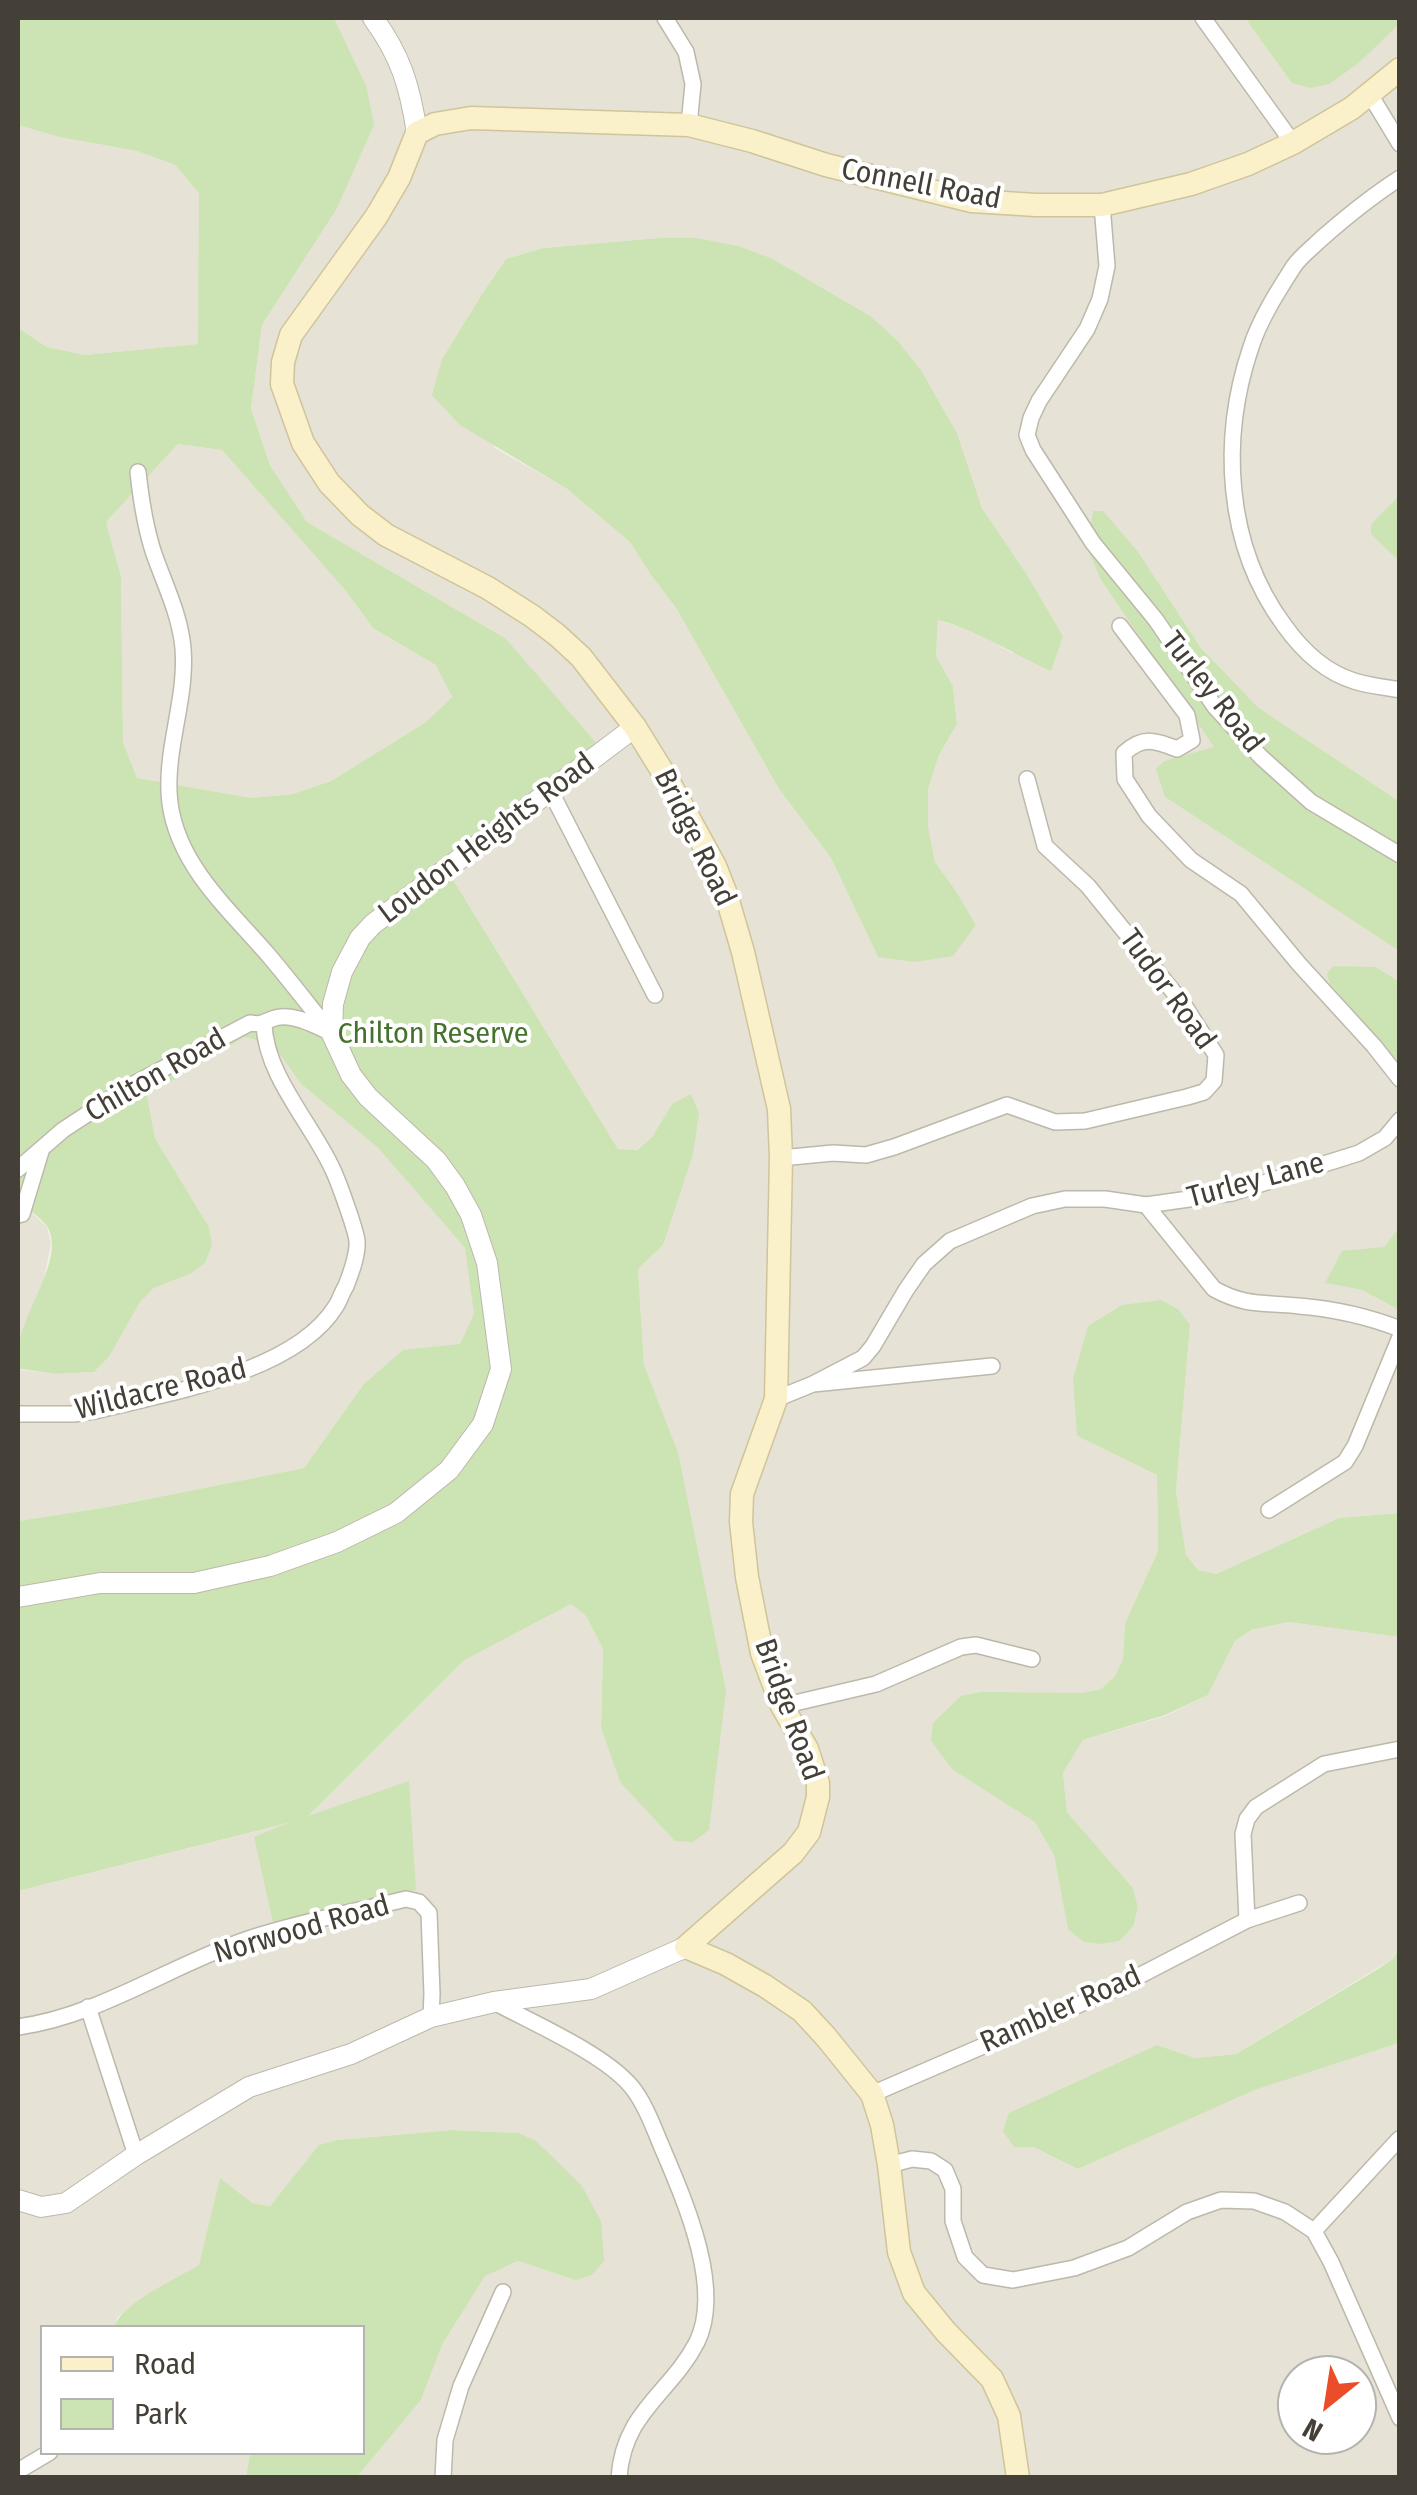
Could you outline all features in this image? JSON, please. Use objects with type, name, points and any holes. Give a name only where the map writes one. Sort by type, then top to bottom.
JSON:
[{"type":"main road","name":"Connell Road","points":[[418,133],[435,124],[471,118],[689,125],[826,166],[972,201],[1102,205],[1191,184],[1294,143],[1352,108],[1400,68]]},
{"type":"main road","points":[[418,133],[400,178],[376,217],[292,335],[283,362],[282,384],[302,443],[360,515],[386,535],[488,588],[557,635],[581,658],[635,727]]},
{"type":"main road","name":"Bridge Road","points":[[635,727],[670,782],[726,894],[779,1109],[776,1399],[742,1494],[742,1522],[762,1653],[818,1784],[814,1817],[793,1853],[686,1947]]},
{"type":"main road","points":[[686,1947],[726,1964],[802,2011],[872,2094],[890,2165],[900,2252],[914,2293],[992,2379],[1009,2416],[1018,2478]]},
{"type":"street","points":[[373,18],[391,42],[410,90],[418,133]]},
{"type":"street","points":[[665,18],[686,52],[693,84],[689,125]]},
{"type":"street","points":[[1203,18],[1294,143]]},
{"type":"street","points":[[1369,93],[1400,144]]},
{"type":"street","points":[[1400,178],[1297,261],[1252,343],[1238,391],[1232,436],[1232,478],[1239,520],[1249,564],[1270,606],[1315,660],[1352,681],[1400,690]]},
{"type":"street","name":"Turley Road","points":[[1102,205],[1106,266],[1100,299],[1087,329],[1039,401],[1026,435],[1093,543],[1156,620],[1216,707],[1311,802],[1400,855]]},
{"type":"street","points":[[18,1597],[100,1582],[194,1583],[270,1566],[337,1542],[396,1513],[450,1470],[483,1424],[501,1369],[487,1263],[471,1215],[455,1186],[436,1160],[351,1076],[332,1034],[267,954],[214,898],[195,870],[172,822],[170,764],[184,679],[182,645],[172,600],[153,552],[138,472]]},
{"type":"street","points":[[1120,626],[1186,716],[1192,740],[1177,749],[1159,742],[1136,742],[1124,752],[1125,778],[1148,816],[1191,860],[1241,894],[1400,1079]]},
{"type":"street","name":"Loudon Heights Road","points":[[332,1034],[336,990],[342,972],[360,938],[373,924],[635,727]]},
{"type":"street","name":"Tudor Road","points":[[781,1158],[866,1154],[1007,1105],[1055,1122],[1085,1121],[1204,1092],[1214,1081],[1216,1055],[1184,1005],[1088,886],[1045,846],[1027,779]]},
{"type":"street","points":[[550,790],[655,995]]},
{"type":"street","name":"Chilton Road","points":[[18,1169],[63,1130],[130,1086],[250,1023],[264,1024],[276,1017],[307,1021],[332,1034]]},
{"type":"street","name":"Wildacre Road","points":[[18,1414],[95,1411],[228,1378],[257,1367],[309,1336],[334,1309],[351,1274],[356,1242],[333,1170],[265,1045],[264,1024]]},
{"type":"street","name":"Turley Lane","points":[[813,1384],[863,1358],[924,1264],[950,1241],[1032,1206],[1065,1198],[1146,1204],[1232,1193],[1359,1153],[1386,1138],[1400,1120]]},
{"type":"street","points":[[18,1215],[22,1214],[42,1148]]},
{"type":"street","points":[[1146,1204],[1214,1289],[1230,1298],[1247,1304],[1332,1310],[1375,1319],[1400,1333],[1356,1446],[1345,1462],[1269,1510]]},
{"type":"street","points":[[776,1399],[813,1384],[992,1366]]},
{"type":"street","points":[[782,1706],[876,1684],[961,1646],[976,1645],[1032,1659]]},
{"type":"street","points":[[1247,1920],[1243,1834],[1256,1807],[1324,1764],[1400,1748]]},
{"type":"street","name":"Norwood Road","points":[[18,2027],[41,2024],[88,2007],[247,1940],[406,1899],[419,1902],[429,1913],[430,2017]]},
{"type":"street","name":"Rambler Road","points":[[872,2094],[1108,1992],[1247,1920],[1299,1903]]},
{"type":"street","name":"Bridge Road","points":[[18,2200],[41,2206],[66,2203],[136,2155],[249,2087],[351,2054],[430,2017],[494,2002],[591,1989],[686,1947]]},
{"type":"street","points":[[494,2002],[597,2058],[631,2085],[651,2121],[687,2206],[704,2265],[705,2310],[698,2340],[644,2408],[628,2437],[619,2478]]},
{"type":"street","points":[[88,2007],[136,2155]]},
{"type":"street","points":[[1314,2232],[1398,2139]]},
{"type":"street","points":[[890,2165],[912,2159],[931,2161],[945,2170],[953,2190],[953,2221],[964,2257],[983,2276],[1012,2280],[1074,2268],[1128,2248],[1187,2212],[1221,2200],[1254,2201],[1285,2212],[1314,2232],[1331,2262],[1400,2418]]},
{"type":"street","points":[[443,2478],[445,2440],[462,2386],[503,2292]]},
{"type":"street","points":[[18,2471],[45,2455]]},
{"type":"shaded area","points":[[334,18],[1245,18],[1292,82],[1360,62],[1399,23],[1399,496],[1371,524],[1371,533],[1399,561],[1399,801],[1259,708],[1201,648],[1139,553],[1101,580],[1215,748],[1164,761],[1165,797],[1399,951],[1399,981],[1376,967],[1330,984],[1399,1064],[1400,1228],[1384,1247],[1325,1283],[1362,1290],[1399,1310],[1399,1513],[1339,1518],[1216,1574],[1198,1570],[1186,1556],[1176,1491],[1190,1325],[1077,1436],[1157,1475],[1158,1551],[1125,1623],[1123,1659],[1115,1676],[1101,1689],[1081,1693],[953,1770],[1035,1821],[1054,1855],[1069,1929],[1102,1944],[1120,1941],[1134,1925],[1138,1907],[1133,1888],[1067,1812],[1063,1773],[1083,1740],[1165,1716],[1208,1695],[1235,1641],[1251,1630],[1289,1622],[1399,1637],[1400,1949],[1394,1958],[1236,2054],[1195,2058],[1157,2045],[1014,2147],[1033,2147],[1078,2169],[1254,2089],[1399,2043],[1399,2477],[357,2477],[421,2400],[443,2343],[485,2275],[518,2261],[575,2280],[518,2133],[452,2130],[337,2140],[320,2145],[270,2206],[252,2203],[199,2265],[131,2306],[115,2325],[40,2325],[40,2455],[250,2455],[246,2477],[18,2478],[18,1891],[305,1819],[463,1661],[571,1604],[586,1616],[603,1649],[601,1727],[678,1452],[644,1366],[638,1269],[663,1245],[672,1104],[652,1137],[636,1150],[618,1149],[443,863],[505,638],[307,522],[270,465],[251,409],[262,325],[336,210],[366,85]],"holes":[[[659,238],[696,238],[773,259],[872,317],[921,370],[957,433],[982,508],[1063,636],[1012,653],[977,633],[938,620],[936,656],[953,686],[957,724],[939,755],[928,791],[928,826],[935,862],[976,925],[878,957],[831,858],[779,789],[676,608],[630,542],[567,489],[495,448],[442,359],[506,259],[543,248]]]},
{"type":"shaded area","points":[[18,125],[137,151],[175,165],[199,193],[199,344],[85,355],[47,347],[18,328]]},
{"type":"shaded area","points":[[178,444],[222,450],[345,590],[373,628],[436,664],[452,697],[426,722],[331,781],[293,794],[252,798],[137,778],[123,742],[121,576],[106,522]]},
{"type":"shaded area","points":[[245,1037],[273,1045],[301,1084],[378,1148],[466,1249],[475,1314],[460,1344],[363,1385],[304,1468],[18,1521],[18,1362],[21,1370],[57,1374],[94,1372],[109,1357],[138,1303],[154,1288],[190,1274],[209,1227],[155,1138],[147,1096]]},
{"type":"shaded area","points":[[18,1200],[47,1227],[51,1243],[44,1279],[18,1344]]},
{"type":"green space","name":"Chilton Reserve","points":[[18,18],[334,18],[366,85],[374,125],[336,210],[262,325],[251,409],[270,465],[307,522],[505,638],[598,745],[443,863],[618,1149],[637,1150],[652,1137],[672,1104],[691,1094],[699,1113],[693,1154],[663,1245],[638,1269],[644,1365],[678,1452],[726,1691],[709,1830],[693,1842],[675,1841],[620,1782],[601,1727],[603,1649],[586,1616],[571,1604],[463,1661],[308,1816],[409,1781],[416,1890],[273,1922],[254,1837],[288,1823],[18,1891],[18,1521],[304,1468],[363,1385],[403,1350],[460,1344],[474,1314],[465,1248],[378,1148],[301,1084],[273,1045],[245,1037],[147,1096],[155,1138],[209,1227],[212,1245],[205,1263],[190,1274],[154,1288],[139,1303],[109,1357],[94,1372],[56,1374],[21,1369],[21,1335],[50,1259],[52,1241],[47,1226],[18,1200],[18,328],[47,347],[85,355],[198,344],[199,193],[175,165],[137,151],[18,125]],"holes":[[[178,444],[222,450],[345,590],[373,628],[436,665],[452,697],[426,722],[331,781],[293,794],[252,798],[137,778],[123,742],[121,576],[106,522]]]},
{"type":"green space","points":[[1245,18],[1399,18],[1400,23],[1360,62],[1329,84],[1310,88],[1292,83]]},
{"type":"green space","points":[[696,238],[738,246],[773,259],[872,317],[898,341],[921,370],[957,433],[982,508],[1063,636],[1051,671],[981,636],[938,620],[936,656],[953,686],[957,724],[939,755],[928,790],[928,826],[935,862],[976,925],[953,956],[915,962],[878,957],[831,858],[779,789],[676,608],[630,542],[567,489],[460,425],[432,395],[442,359],[506,259],[543,248]]},
{"type":"green space","points":[[1400,496],[1399,561],[1371,534],[1371,524]]},
{"type":"green space","points":[[1093,511],[1103,511],[1139,553],[1201,648],[1259,708],[1399,801],[1399,951],[1165,797],[1156,769],[1164,761],[1214,747],[1101,580],[1087,547]]},
{"type":"green space","points":[[1333,966],[1376,967],[1399,981],[1399,1064],[1330,984],[1327,974]]},
{"type":"green space","points":[[1399,1228],[1399,1310],[1362,1290],[1325,1283],[1342,1251],[1384,1247]]},
{"type":"green space","points":[[1161,1300],[1178,1309],[1190,1325],[1176,1491],[1186,1555],[1198,1570],[1216,1574],[1339,1518],[1399,1513],[1399,1637],[1289,1622],[1251,1630],[1235,1641],[1208,1695],[1165,1715],[1083,1740],[1063,1773],[1067,1812],[1133,1888],[1138,1907],[1134,1925],[1120,1941],[1102,1944],[1084,1942],[1068,1929],[1054,1855],[1035,1822],[953,1770],[931,1741],[933,1723],[961,1696],[981,1692],[1081,1693],[1101,1689],[1115,1676],[1123,1659],[1125,1623],[1158,1551],[1157,1475],[1077,1436],[1073,1379],[1088,1326],[1122,1305]]},
{"type":"green space","points":[[1399,1949],[1399,2043],[1254,2090],[1078,2169],[1033,2147],[1014,2147],[1003,2131],[1009,2113],[1157,2045],[1195,2058],[1236,2054],[1378,1969],[1394,1958]]},
{"type":"green space","points":[[452,2130],[518,2133],[536,2141],[582,2186],[601,2221],[604,2261],[592,2275],[575,2280],[518,2261],[485,2276],[443,2343],[421,2400],[357,2477],[246,2477],[250,2455],[365,2455],[365,2325],[115,2325],[138,2301],[199,2265],[220,2178],[252,2203],[270,2206],[319,2145]]}]
